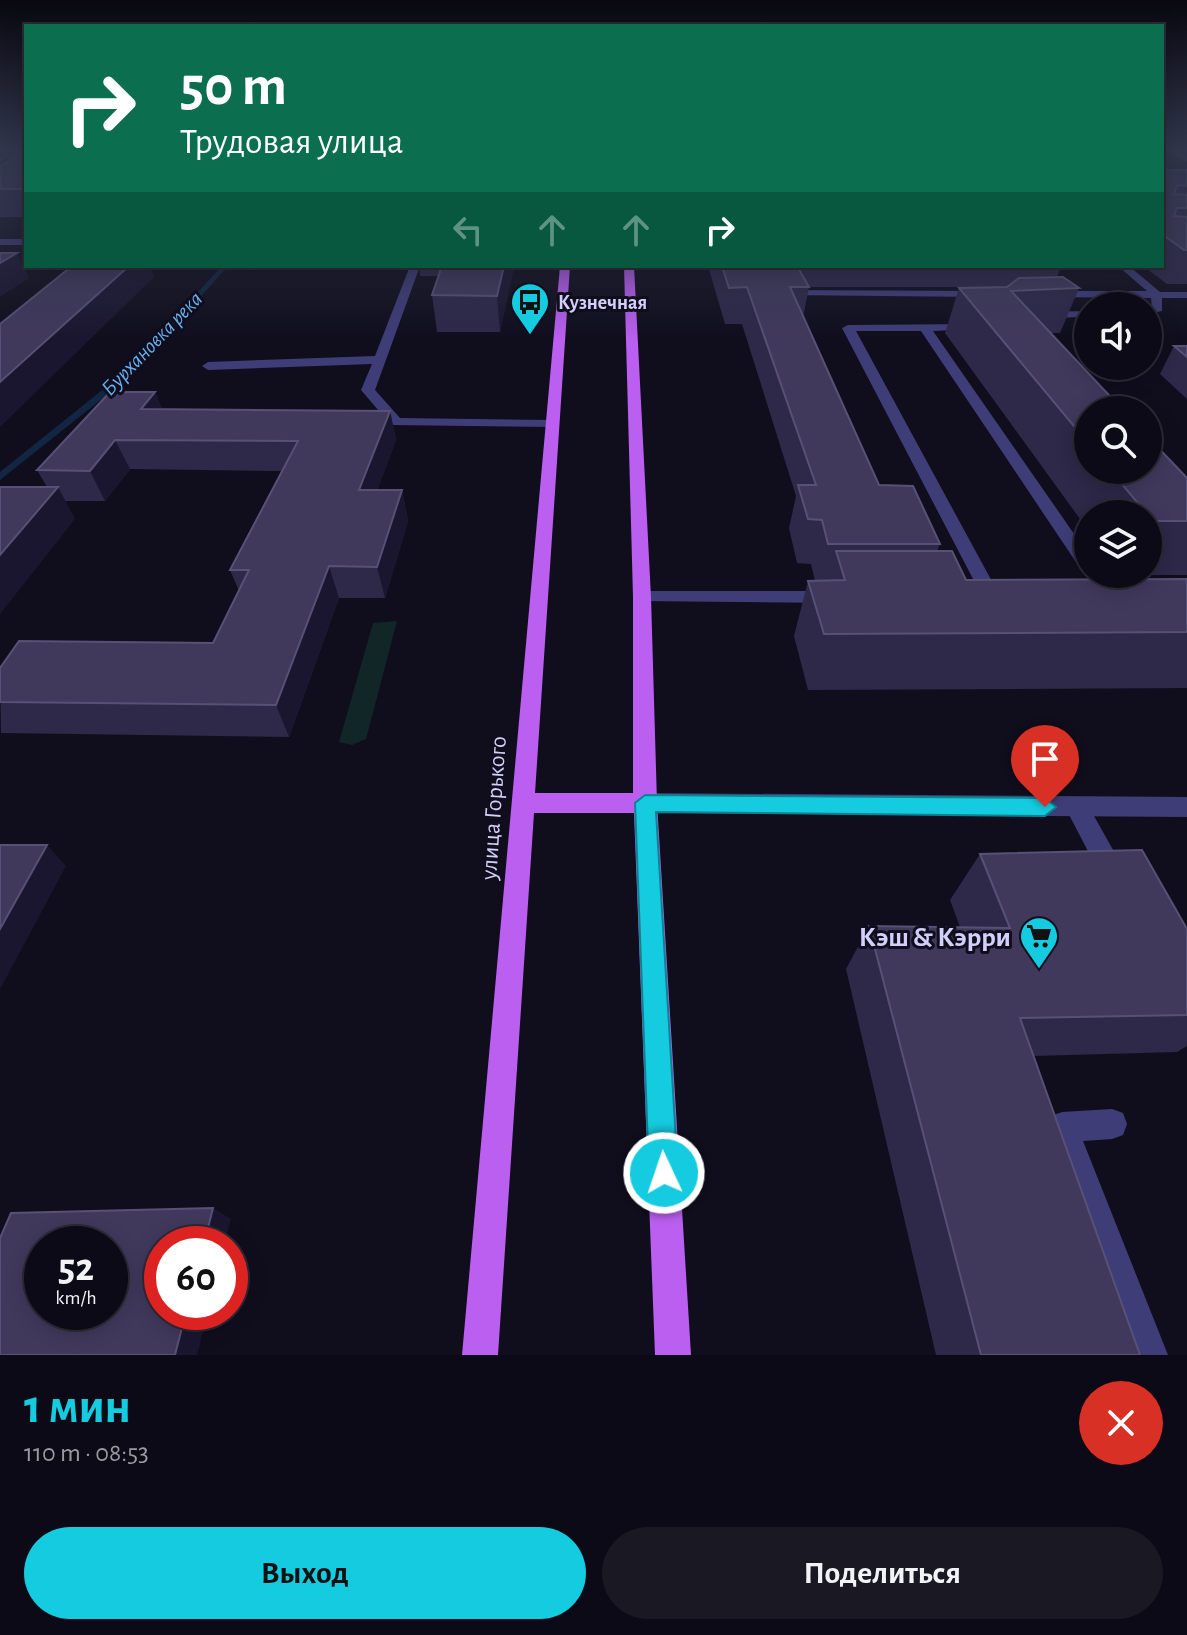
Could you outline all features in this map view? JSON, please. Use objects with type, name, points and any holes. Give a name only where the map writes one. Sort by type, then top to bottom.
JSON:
[{"type":"main road","name":"улица Горького","points":[[480,1355],[565,268]]},
{"type":"main road","points":[[629,268],[642,597],[645,803],[673,1355]]},
{"type":"main road","points":[[524,803],[645,803]]},
{"type":"street","points":[[0,242],[24,242]]},
{"type":"street","points":[[414,268],[368,390],[396,422],[553,424]]},
{"type":"street","points":[[1125,268],[1154,292]]},
{"type":"street","points":[[765,292],[994,294]]},
{"type":"street","points":[[1040,294],[1074,294]]},
{"type":"street","points":[[1162,294],[1187,295]]},
{"type":"street","points":[[1025,315],[1074,314]]},
{"type":"street","points":[[991,326],[848,328],[991,598]]},
{"type":"street","points":[[925,328],[1074,546]]},
{"type":"street","points":[[208,366],[379,360]]},
{"type":"street","points":[[642,597],[849,597]]},
{"type":"street","points":[[645,803],[1187,807]]},
{"type":"street","points":[[1077,807],[1124,894]]},
{"type":"street","points":[[1112,1124],[1062,1127],[1150,1355]]},
{"type":"green space","points":[[397,621],[366,739],[352,745],[339,742],[373,623]]},
{"type":"building","points":[[1164,213],[1187,217],[1187,250],[1164,235]]},
{"type":"building","points":[[0,253],[17,253],[0,263]]},
{"type":"building","points":[[70,268],[127,268],[0,382],[0,324]]},
{"type":"building","points":[[441,268],[504,268],[497,296],[432,295]]},
{"type":"building","points":[[723,268],[798,268],[809,287],[790,287],[879,485],[913,486],[940,544],[828,544],[822,520],[808,519],[798,485],[816,485],[747,287],[729,288]]},
{"type":"building","points":[[1063,277],[1079,288],[1011,291],[1074,358],[1074,380],[1095,380],[1110,396],[1074,396],[1074,426],[959,288],[1007,287],[1019,278]]},
{"type":"building","points":[[1174,346],[1187,346],[1187,357]]},
{"type":"building","points":[[110,392],[155,392],[141,409],[390,411],[359,490],[402,490],[377,567],[329,566],[276,705],[0,702],[0,668],[19,641],[213,643],[249,570],[230,570],[298,441],[115,440],[90,471],[37,470]]},
{"type":"building","points":[[1162,452],[1187,478],[1187,521],[1162,521],[1162,500],[1135,500],[1122,484],[1162,484]]},
{"type":"building","points":[[58,487],[0,555],[0,488]]},
{"type":"building","points":[[836,551],[952,551],[966,580],[1074,580],[1074,588],[1162,588],[1162,579],[1187,579],[1187,632],[824,634],[808,581],[845,580]]},
{"type":"building","points":[[0,845],[47,845],[0,929]]},
{"type":"building","points":[[1142,850],[1187,929],[1187,1015],[1020,1018],[1140,1355],[981,1355],[869,926],[1010,928],[980,854]]},
{"type":"building","points":[[213,1208],[208,1226],[144,1226],[144,1330],[181,1330],[175,1355],[0,1355],[0,1238],[11,1213]]},
{"type":"waterway","name":"Бурхановка река","points":[[0,477],[124,377],[223,268]]},
{"type":"place","name":"Кузнечная","points":[[530,336]]},
{"type":"place","name":"Кэш & Кэрри","points":[[1039,970]]},
{"type":"route","points":[[664,1173],[645,803],[1045,807]]}]
